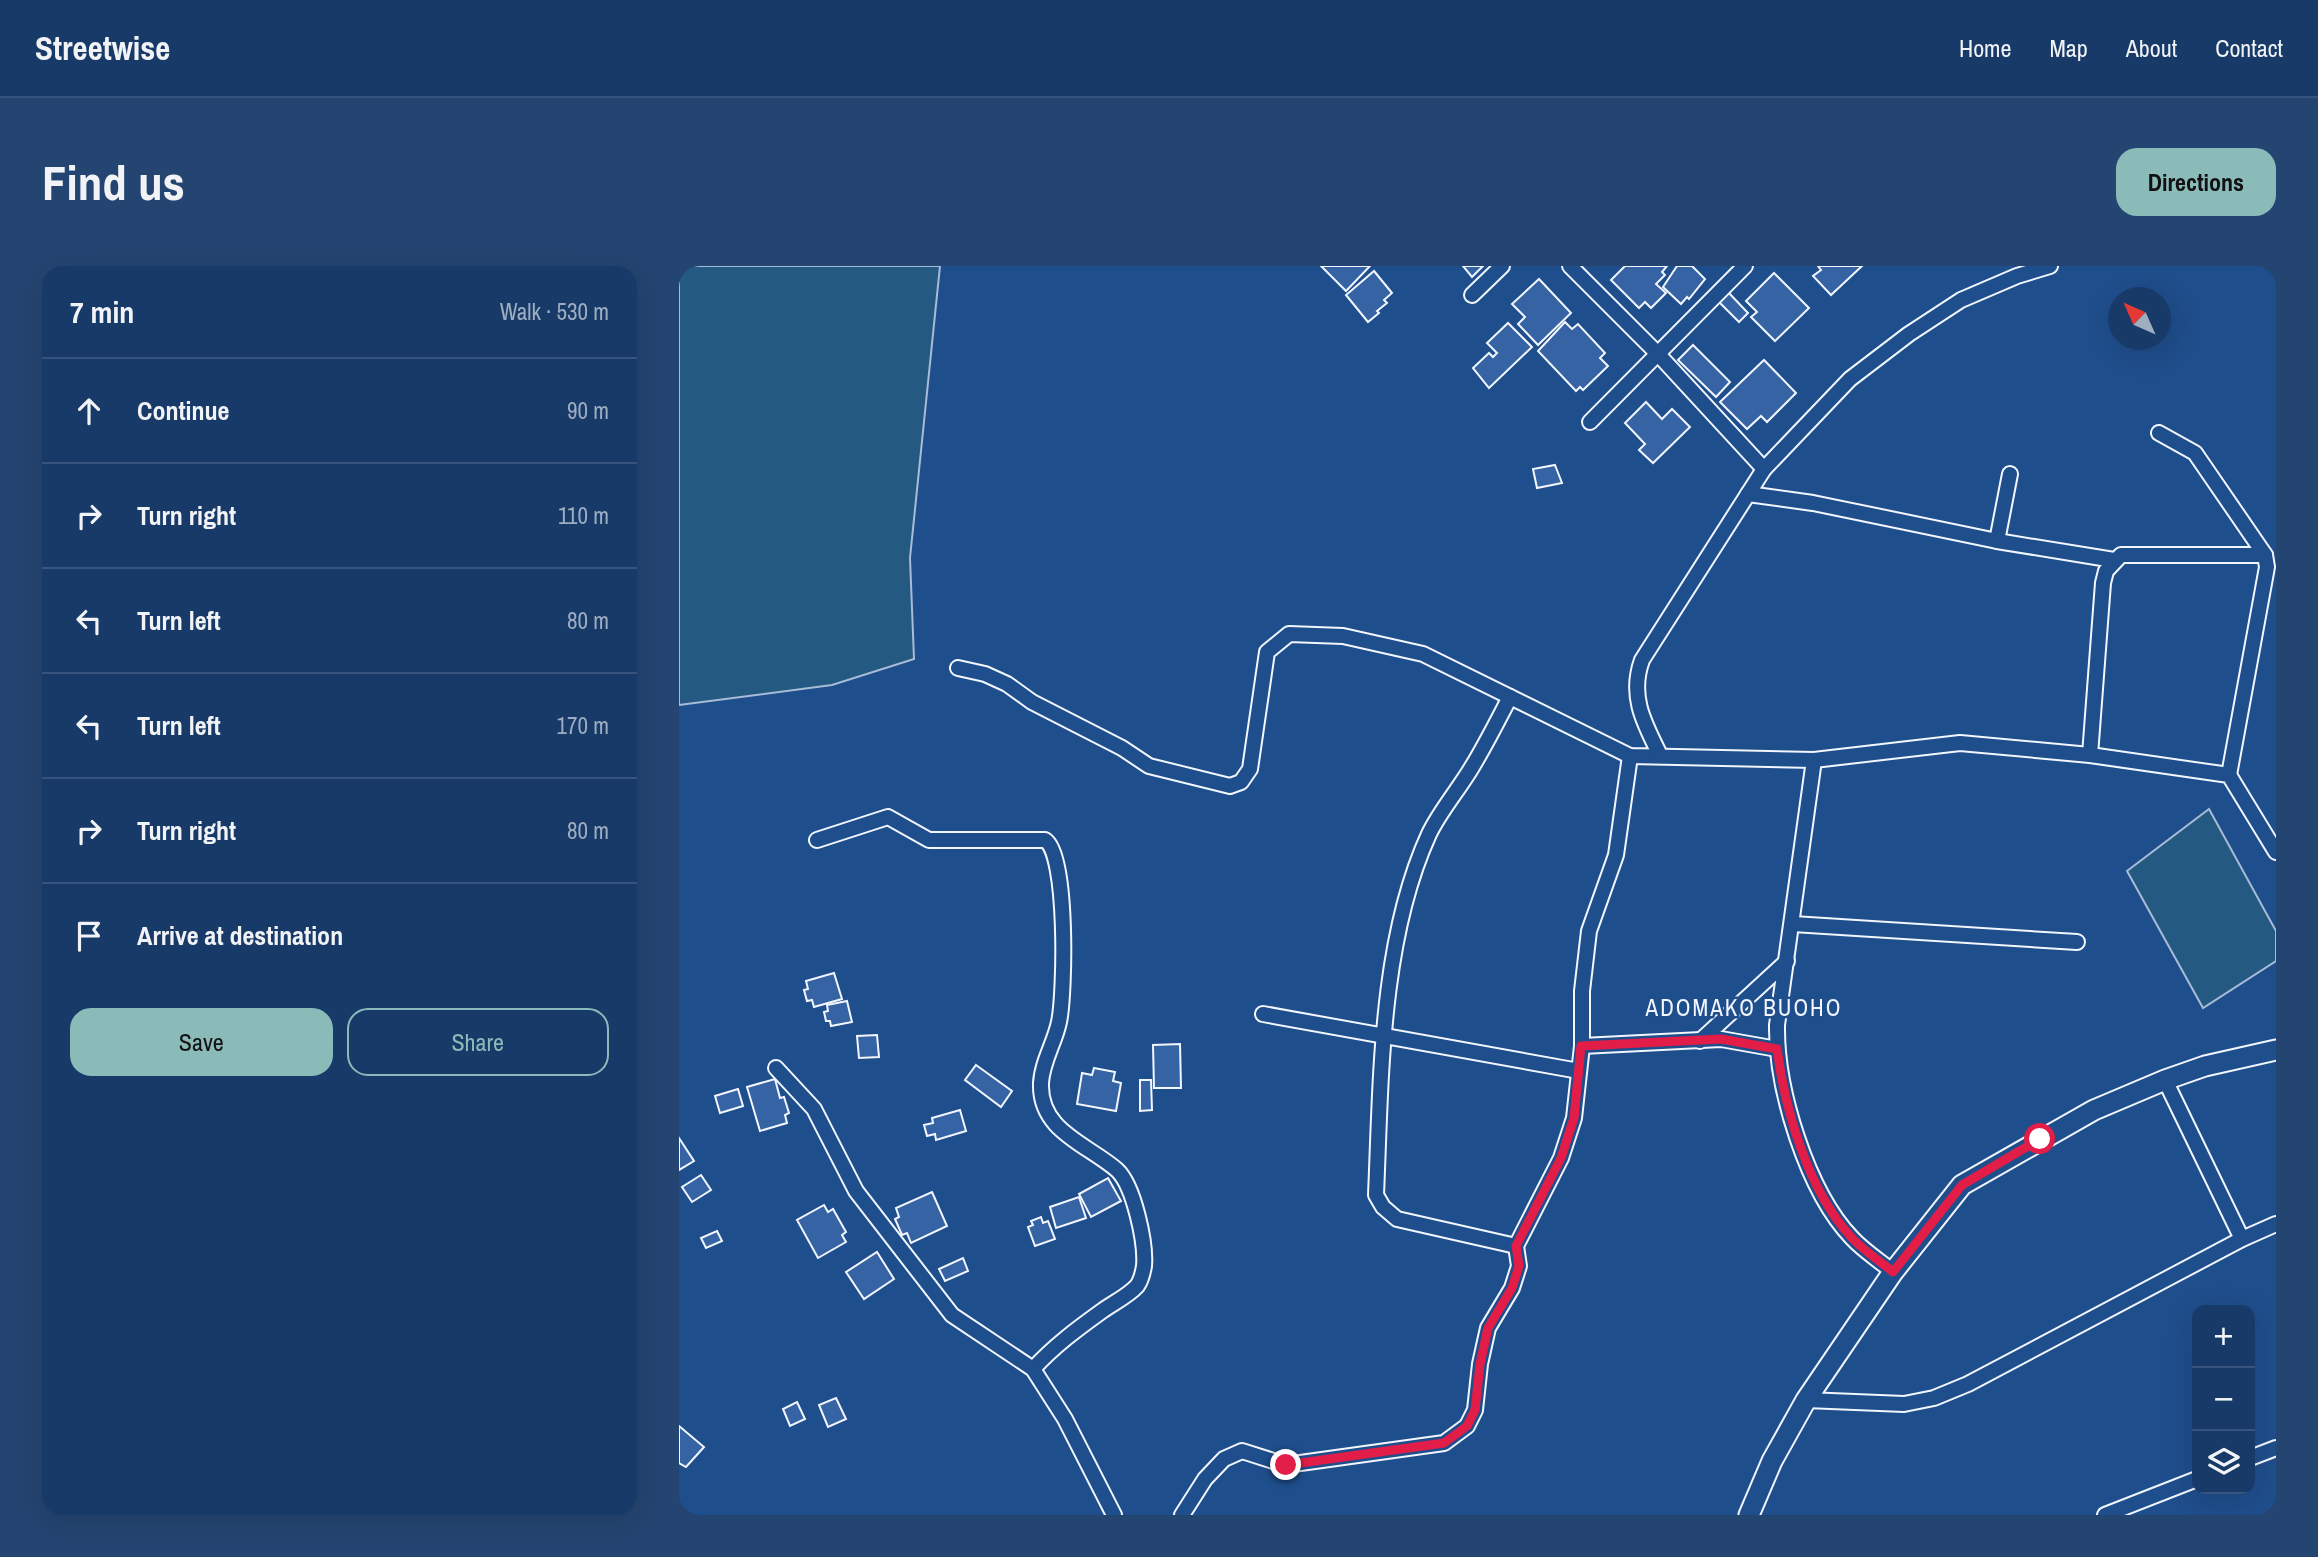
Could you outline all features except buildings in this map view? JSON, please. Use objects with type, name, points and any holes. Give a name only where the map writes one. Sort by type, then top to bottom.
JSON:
[{"type":"street","points":[[1472,295],[1502,266]]},
{"type":"street","points":[[1570,266],[1764,469]]},
{"type":"street","points":[[1590,422],[1745,266]]},
{"type":"street","points":[[1660,755],[1636,701],[1635,678],[1642,660],[1764,469],[1850,379],[1909,334],[1961,300],[2017,276],[2050,266]]},
{"type":"street","points":[[2159,433],[2195,453],[2265,555],[2267,567],[2229,775],[2276,852]]},
{"type":"street","points":[[1997,541],[2010,474]]},
{"type":"street","points":[[1748,494],[1813,503],[1997,541],[2114,560]]},
{"type":"street","points":[[2090,755],[2103,583],[2114,560],[2121,555],[2265,555]]},
{"type":"street","points":[[958,668],[985,674],[1007,684],[1032,702],[1122,748],[1149,766],[1230,786],[1241,782],[1250,769],[1267,652],[1289,634],[1343,636],[1423,654],[1630,756],[1814,760],[1960,743],[2090,755],[2229,775]]},
{"type":"street","points":[[1510,697],[1473,765],[1430,833],[1409,897],[1383,1034],[1376,1195],[1383,1208],[1397,1219],[1516,1246]]},
{"type":"street","points":[[1182,1515],[1217,1465],[1242,1451],[1286,1465],[1444,1443],[1467,1426],[1475,1410],[1480,1364],[1488,1328],[1512,1288],[1519,1266],[1516,1246],[1561,1158],[1574,1118],[1581,1046],[1582,991],[1589,931],[1616,855],[1630,756]]},
{"type":"street","points":[[1814,760],[1777,1025],[1777,1049],[1784,1098],[1832,1212],[1853,1239],[1893,1272]]},
{"type":"street","points":[[817,840],[888,817],[929,840],[1045,840],[1055,849],[1065,908],[1060,1020],[1041,1081],[1043,1106],[1054,1123],[1077,1145],[1119,1172],[1131,1192],[1143,1247],[1144,1268],[1138,1285],[1058,1342],[1033,1369]]},
{"type":"street","points":[[1793,925],[2077,942]]},
{"type":"street","points":[[1700,1041],[1787,961]]},
{"type":"street","points":[[1263,1014],[1579,1071]]},
{"type":"street","points":[[1581,1046],[1721,1039],[1777,1049]]},
{"type":"street","points":[[1749,1515],[1772,1461],[1806,1400],[1893,1272],[1962,1185],[2094,1110],[2205,1066],[2276,1050]]},
{"type":"street","points":[[776,1068],[814,1109],[856,1191],[951,1315],[1033,1369],[1065,1419],[1114,1515]]},
{"type":"street","points":[[2165,1080],[2242,1239]]},
{"type":"street","points":[[1806,1400],[1905,1404],[1934,1398],[1968,1384],[2242,1239],[2276,1224]]},
{"type":"street","points":[[2255,1456],[2276,1448]]},
{"type":"street","points":[[2105,1515],[2192,1481]]},
{"type":"shaded area","points":[[679,266],[940,266],[910,558],[914,659],[832,685],[679,705]]},
{"type":"shaded area","points":[[2209,809],[2276,931],[2276,961],[2203,1008],[2127,871]]},
{"type":"district","name":"ADOMAKO BUOHO","points":[[1744,1008]]},
{"type":"route","points":[[1286,1465],[1444,1443],[1467,1426],[1475,1410],[1480,1364],[1488,1328],[1512,1288],[1519,1266],[1516,1246],[1561,1158],[1574,1118],[1581,1046],[1721,1039],[1777,1049],[1784,1098],[1817,1182],[1832,1212],[1853,1239],[1893,1272],[1962,1185],[2040,1139]]}]
